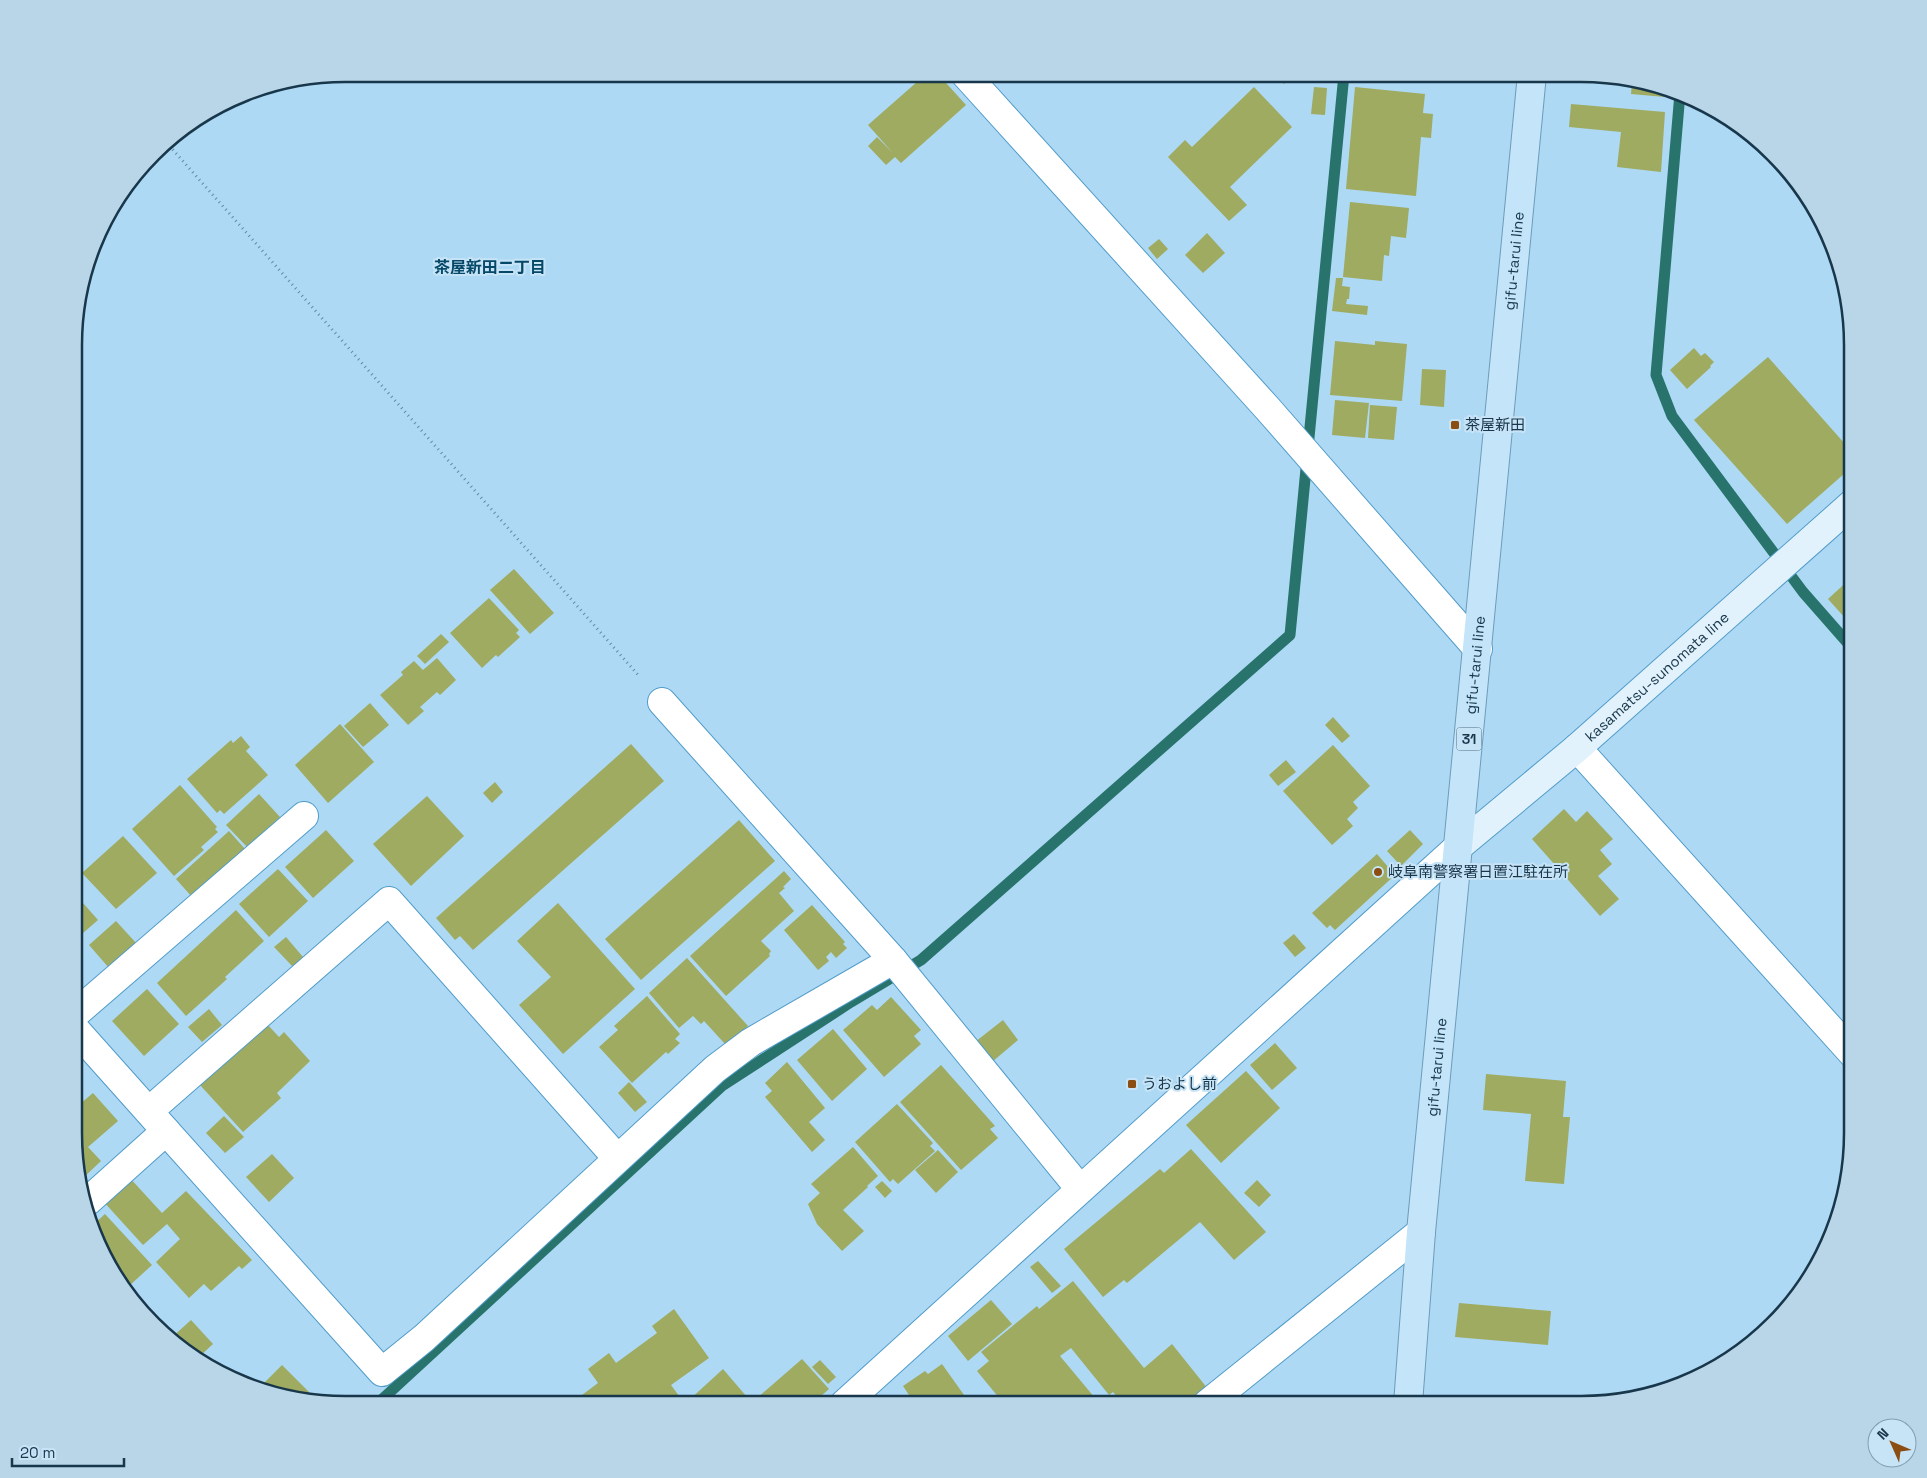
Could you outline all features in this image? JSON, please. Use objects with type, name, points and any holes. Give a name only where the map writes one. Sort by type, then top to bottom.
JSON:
[{"type":"main road","name":"gifu-tarui line","points":[[1409,1396],[1420,1232],[1478,649],[1531,82]]},
{"type":"main road","name":"kasamatsu-sunomata line","points":[[1458,847],[1577,748],[1844,511]]},
{"type":"street","points":[[972,82],[1268,409],[1478,649]]},
{"type":"street","points":[[662,702],[892,960],[1080,1188]]},
{"type":"street","points":[[1577,748],[1844,1044]]},
{"type":"street","points":[[82,1008],[304,816]]},
{"type":"street","points":[[853,1396],[1458,847]]},
{"type":"street","points":[[90,1198],[158,1121],[389,901],[617,1158]]},
{"type":"street","points":[[82,1037],[382,1372],[424,1338],[715,1069],[751,1042],[892,960]]},
{"type":"street","points":[[1217,1396],[1420,1232]]},
{"type":"path","points":[[172,148],[662,702]]},
{"type":"building","points":[[917,82],[945,82],[966,105],[901,163],[895,157],[886,165],[868,146],[877,137],[892,152],[868,125]]},
{"type":"building","points":[[1254,87],[1292,127],[1230,187],[1247,205],[1229,221],[1168,157],[1185,140],[1192,147]]},
{"type":"building","points":[[1314,87],[1327,88],[1325,115],[1311,114]]},
{"type":"building","points":[[1355,87],[1425,94],[1423,113],[1433,114],[1431,138],[1421,137],[1416,196],[1346,189]]},
{"type":"building","points":[[1632,88],[1665,96],[1665,97],[1631,94]]},
{"type":"building","points":[[1571,104],[1665,112],[1661,172],[1617,167],[1621,132],[1569,127]]},
{"type":"building","points":[[1350,202],[1409,208],[1406,238],[1391,236],[1389,256],[1384,255],[1382,281],[1343,277]]},
{"type":"building","points":[[1207,233],[1225,253],[1203,273],[1185,255]]},
{"type":"building","points":[[1159,239],[1168,249],[1157,259],[1148,248]]},
{"type":"building","points":[[1336,278],[1343,278],[1342,286],[1350,287],[1349,299],[1347,299],[1346,304],[1368,306],[1367,315],[1332,311]]},
{"type":"building","points":[[1335,341],[1375,345],[1375,341],[1407,344],[1402,401],[1330,395]]},
{"type":"building","points":[[1694,348],[1701,356],[1705,353],[1714,362],[1687,389],[1670,370]]},
{"type":"building","points":[[1768,357],[1844,443],[1844,474],[1787,524],[1694,420]]},
{"type":"building","points":[[1422,369],[1446,370],[1444,407],[1420,405]]},
{"type":"building","points":[[1335,400],[1369,403],[1365,438],[1332,435]]},
{"type":"building","points":[[1370,405],[1397,407],[1394,440],[1368,438]]},
{"type":"building","points":[[514,569],[554,613],[530,634],[490,590]]},
{"type":"building","points":[[1844,584],[1844,617],[1828,599]]},
{"type":"building","points":[[489,598],[519,630],[516,633],[520,637],[498,657],[496,655],[482,668],[450,633]]},
{"type":"building","points":[[441,634],[449,642],[425,664],[417,656]]},
{"type":"building","points":[[437,658],[456,680],[440,695],[437,692],[420,707],[424,711],[408,725],[380,695],[403,675],[401,672],[414,661],[423,670]]},
{"type":"building","points":[[370,703],[389,725],[363,747],[344,726]]},
{"type":"building","points":[[1333,717],[1350,736],[1342,743],[1325,725]]},
{"type":"building","points":[[340,724],[374,762],[328,803],[295,765]]},
{"type":"building","points":[[241,736],[250,747],[246,751],[268,775],[224,814],[220,810],[217,813],[187,779],[231,740],[233,743]]},
{"type":"building","points":[[631,744],[664,781],[473,950],[460,936],[455,940],[436,918]]},
{"type":"building","points":[[1333,745],[1370,786],[1353,802],[1358,808],[1347,819],[1353,826],[1332,845],[1283,791]]},
{"type":"building","points":[[1286,760],[1296,772],[1278,786],[1269,775]]},
{"type":"building","points":[[495,782],[503,792],[492,803],[483,793]]},
{"type":"building","points":[[180,785],[217,827],[215,829],[218,832],[201,847],[204,850],[174,876],[132,829]]},
{"type":"building","points":[[259,794],[280,817],[248,848],[226,825]]},
{"type":"building","points":[[427,796],[464,836],[411,886],[373,844]]},
{"type":"building","points":[[1564,809],[1576,822],[1587,811],[1613,839],[1600,850],[1612,864],[1598,876],[1619,899],[1600,916],[1532,839]]},
{"type":"building","points":[[739,820],[775,861],[641,980],[605,939]]},
{"type":"building","points":[[326,830],[354,861],[313,898],[285,867]]},
{"type":"building","points":[[1410,830],[1423,844],[1401,866],[1387,851]]},
{"type":"building","points":[[229,831],[245,849],[192,897],[176,879]]},
{"type":"building","points":[[123,836],[157,873],[116,909],[82,873]]},
{"type":"building","points":[[1377,854],[1395,875],[1335,930],[1330,925],[1327,928],[1312,913]]},
{"type":"building","points":[[278,869],[308,901],[269,937],[239,904]]},
{"type":"building","points":[[784,871],[791,879],[779,893],[794,911],[761,941],[771,951],[770,956],[726,996],[690,956]]},
{"type":"building","points":[[82,902],[98,920],[82,934]]},
{"type":"building","points":[[558,903],[635,989],[563,1054],[519,1005],[551,977],[517,941]]},
{"type":"building","points":[[812,905],[845,942],[843,944],[847,948],[836,958],[831,952],[826,957],[829,961],[818,970],[784,930]]},
{"type":"building","points":[[236,910],[264,941],[225,977],[227,979],[186,1016],[157,983]]},
{"type":"building","points":[[116,921],[137,944],[109,968],[89,945]]},
{"type":"building","points":[[1294,934],[1306,948],[1295,957],[1283,943]]},
{"type":"building","points":[[286,937],[303,957],[293,967],[274,947]]},
{"type":"building","points":[[687,958],[748,1026],[726,1045],[704,1021],[701,1024],[693,1016],[679,1028],[649,993]]},
{"type":"building","points":[[147,989],[179,1024],[144,1056],[112,1021]]},
{"type":"building","points":[[647,996],[680,1034],[675,1039],[680,1043],[668,1054],[666,1052],[632,1083],[599,1047],[618,1030],[614,1026]]},
{"type":"building","points":[[891,997],[921,1030],[914,1036],[921,1044],[884,1077],[843,1030],[872,1005],[877,1010]]},
{"type":"building","points":[[209,1009],[222,1025],[202,1042],[188,1027]]},
{"type":"building","points":[[1003,1020],[1018,1040],[992,1062],[975,1042]]},
{"type":"building","points":[[267,1024],[279,1037],[284,1032],[310,1061],[277,1093],[281,1098],[243,1132],[200,1085]]},
{"type":"building","points":[[833,1029],[867,1069],[832,1101],[797,1060]]},
{"type":"building","points":[[1275,1043],[1297,1068],[1272,1090],[1250,1065]]},
{"type":"building","points":[[787,1062],[825,1108],[809,1122],[825,1140],[812,1152],[765,1097],[772,1091],[765,1083]]},
{"type":"building","points":[[941,1065],[995,1126],[990,1129],[998,1138],[961,1170],[900,1102]]},
{"type":"building","points":[[1246,1071],[1280,1108],[1221,1163],[1186,1125]]},
{"type":"building","points":[[1486,1074],[1566,1081],[1563,1117],[1570,1117],[1564,1184],[1525,1181],[1531,1114],[1483,1110]]},
{"type":"building","points":[[629,1082],[647,1102],[635,1112],[618,1093]]},
{"type":"building","points":[[93,1093],[118,1121],[88,1147],[101,1161],[86,1175],[83,1150],[82,1102]]},
{"type":"building","points":[[897,1104],[933,1143],[930,1146],[935,1151],[898,1184],[893,1179],[890,1182],[855,1142]]},
{"type":"building","points":[[224,1116],[244,1137],[225,1153],[206,1133]]},
{"type":"building","points":[[853,1147],[878,1176],[843,1210],[864,1231],[842,1251],[817,1224],[808,1204],[820,1193],[811,1184]]},
{"type":"building","points":[[1191,1149],[1266,1232],[1234,1260],[1200,1222],[1127,1283],[1124,1280],[1103,1297],[1064,1249],[1160,1169],[1164,1173]]},
{"type":"building","points":[[938,1150],[958,1172],[936,1193],[915,1170]]},
{"type":"building","points":[[272,1154],[294,1178],[269,1202],[246,1177]]},
{"type":"building","points":[[128,1176],[162,1213],[186,1191],[252,1260],[242,1269],[239,1266],[211,1291],[204,1284],[189,1298],[156,1262],[180,1239],[167,1224],[143,1245],[102,1200]]},
{"type":"building","points":[[1257,1180],[1271,1195],[1259,1207],[1244,1193]]},
{"type":"building","points":[[882,1181],[892,1191],[885,1198],[875,1187]]},
{"type":"building","points":[[105,1214],[152,1265],[131,1284],[110,1249],[97,1221]]},
{"type":"building","points":[[1038,1261],[1061,1286],[1052,1293],[1030,1267]]},
{"type":"building","points":[[1073,1281],[1144,1368],[1172,1344],[1208,1389],[1199,1396],[1116,1396],[1113,1392],[1109,1395],[1071,1348],[1060,1356],[1093,1396],[997,1396],[977,1371],[989,1361],[981,1352],[1037,1306],[1039,1309]]},
{"type":"building","points":[[991,1300],[1012,1324],[968,1361],[948,1336]]},
{"type":"building","points":[[1459,1303],[1551,1311],[1548,1345],[1455,1337]]},
{"type":"building","points":[[674,1309],[709,1358],[671,1385],[679,1396],[581,1396],[598,1383],[588,1369],[609,1353],[616,1363],[657,1333],[652,1326]]},
{"type":"building","points":[[191,1320],[213,1344],[203,1353],[176,1333]]},
{"type":"building","points":[[802,1359],[829,1389],[821,1396],[759,1396]]},
{"type":"building","points":[[820,1360],[836,1377],[828,1384],[812,1367]]},
{"type":"building","points":[[942,1364],[965,1396],[910,1396],[903,1386],[925,1371],[928,1374]]},
{"type":"building","points":[[282,1365],[310,1393],[277,1387],[264,1383]]},
{"type":"building","points":[[723,1369],[746,1396],[693,1396]]},
{"type":"waterway","points":[[386,1396],[722,1086],[851,1002],[921,960],[1290,635],[1343,82]]},
{"type":"waterway","points":[[1679,101],[1656,375],[1672,416],[1803,592],[1844,639]]},
{"type":"place","name":"茶屋新田","points":[[1455,425]]},
{"type":"place","name":"岐阜南警察署日置江駐在所","points":[[1378,872]]},
{"type":"place","name":"うおよし前","points":[[1132,1084]]},
{"type":"district","name":"茶屋新田二丁目","points":[[490,267]]}]
